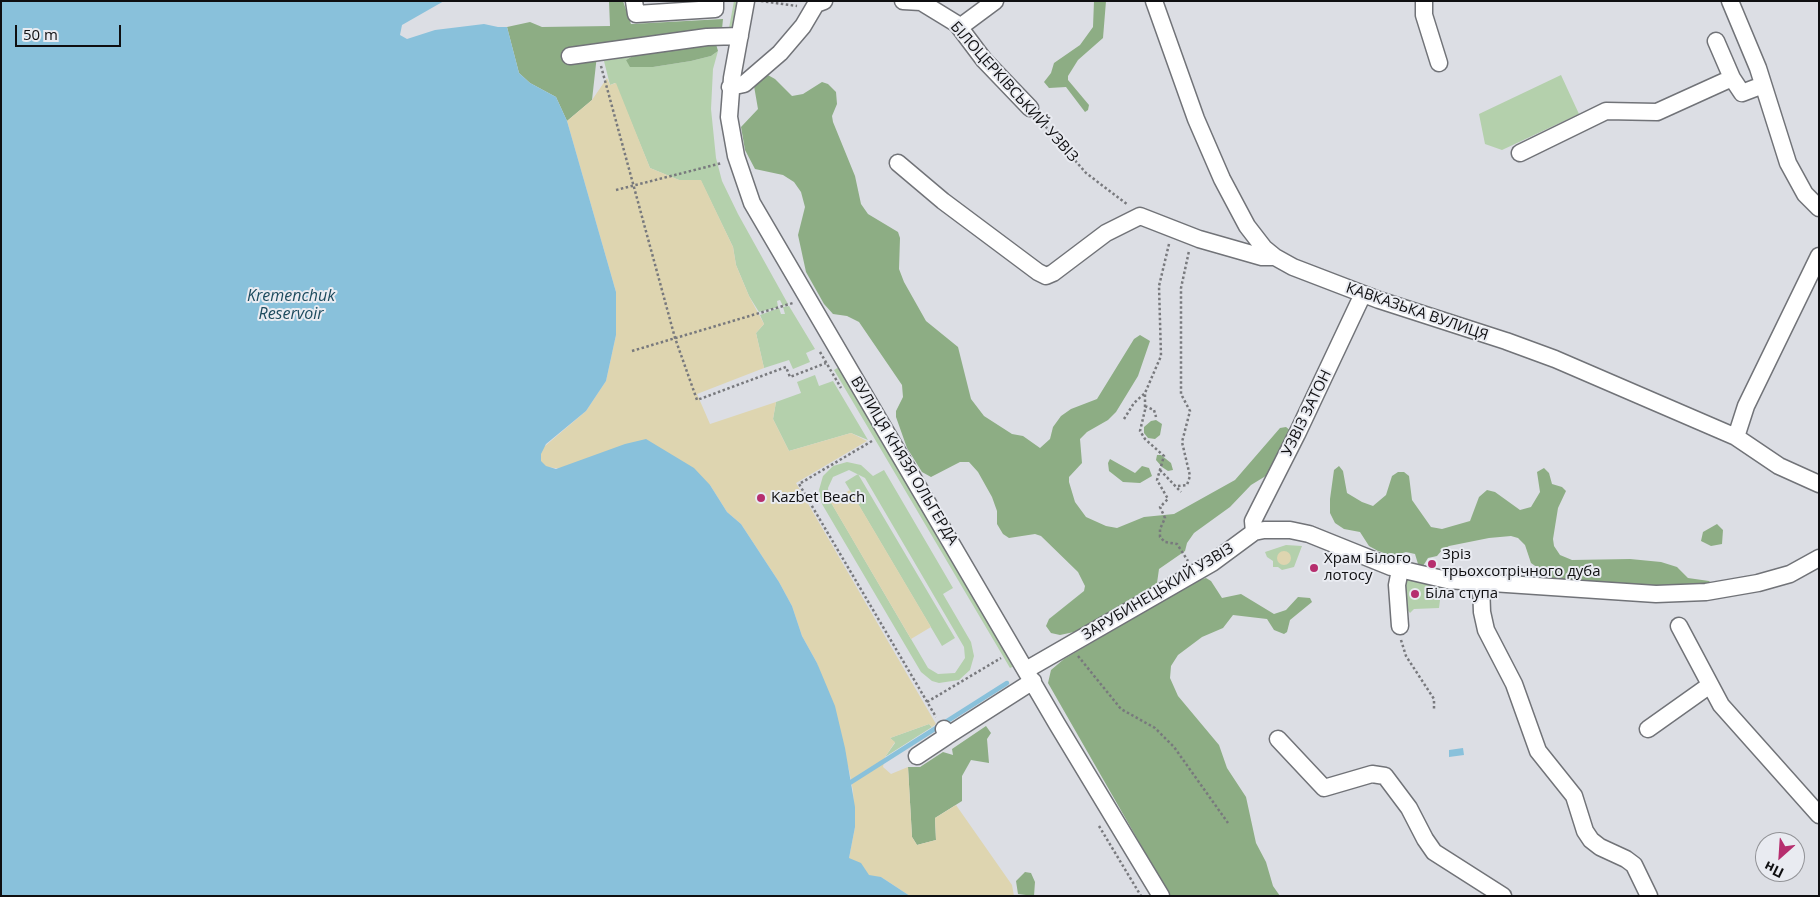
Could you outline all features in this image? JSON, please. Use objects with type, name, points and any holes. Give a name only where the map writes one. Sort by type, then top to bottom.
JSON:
[{"type":"street","points":[[634,1],[636,14],[715,8],[715,1]]},
{"type":"street","name":"ВУЛИЦЯ КНЯЗЯ ОЛЬГЕРДА","points":[[746,1],[730,88],[729,117],[746,189],[841,355],[1162,896]]},
{"type":"street","name":"БІЛОЦЕРКІВСЬКИЙ УЗВІЗ","points":[[903,1],[921,2],[960,27],[984,60],[1030,108]]},
{"type":"street","points":[[960,27],[995,1]]},
{"type":"street","name":"КАВКАЗЬКА ВУЛИЦЯ","points":[[1154,1],[1208,149],[1247,226],[1261,244],[1275,257],[1293,267],[1363,294],[1535,351],[1736,437],[1779,466],[1819,484]]},
{"type":"street","points":[[1424,1],[1424,15],[1439,63]]},
{"type":"street","points":[[1730,1],[1763,85],[1781,146],[1794,177],[1805,194],[1819,208]]},
{"type":"street","points":[[730,88],[744,84],[780,53],[820,3]]},
{"type":"street","points":[[570,56],[707,37],[740,36]]},
{"type":"street","points":[[1716,41],[1732,78],[1742,93],[1763,85]]},
{"type":"street","points":[[1520,153],[1606,111],[1657,112],[1732,78]]},
{"type":"street","points":[[898,163],[943,201],[1046,276],[1053,273],[1106,233],[1140,216],[1194,238],[1262,257],[1275,257]]},
{"type":"street","points":[[1223,246],[1247,226]]},
{"type":"street","points":[[1736,437],[1746,406],[1819,256]]},
{"type":"street","name":"УЗВІЗ ЗАТОН","points":[[1254,532],[1253,521],[1258,510],[1298,434],[1363,294]]},
{"type":"street","name":"ЗАРУБИНЕЦЬКИЙ УЗВІЗ","points":[[917,756],[942,727],[1030,675],[1070,645],[1212,562],[1254,532],[1277,529],[1309,534],[1400,570],[1481,584],[1656,594],[1692,594],[1774,579],[1790,574],[1819,558]]},
{"type":"street","points":[[1400,570],[1397,585],[1400,626]]},
{"type":"street","points":[[1481,584],[1482,612],[1486,630],[1514,684],[1538,751],[1574,796],[1591,840],[1600,847],[1626,858],[1634,865],[1649,896]]},
{"type":"street","points":[[1679,626],[1710,685],[1732,719],[1819,815]]},
{"type":"street","points":[[1648,729],[1710,685]]},
{"type":"street","points":[[1278,739],[1324,788],[1372,774],[1385,776],[1409,808],[1425,840],[1434,852],[1503,896]]},
{"type":"path","points":[[761,1],[798,6],[820,3]]},
{"type":"path","points":[[597,53],[675,338],[697,400],[786,367],[790,377],[841,355]]},
{"type":"path","name":"БІЛОЦЕРКІВСЬКИЙ УЗВІЗ","points":[[1030,108],[1086,173],[1140,216]]},
{"type":"path","points":[[616,190],[722,163]]},
{"type":"path","points":[[1174,231],[1159,286],[1161,356],[1145,393],[1145,406],[1140,433],[1150,444],[1164,453],[1157,481],[1168,499],[1161,506],[1165,519],[1159,536],[1164,542],[1177,544],[1183,552]]},
{"type":"path","points":[[1178,486],[1187,485],[1190,476],[1182,442],[1190,411],[1181,394],[1181,288],[1187,256],[1194,238]]},
{"type":"path","points":[[632,351],[793,303]]},
{"type":"path","points":[[1124,419],[1134,403],[1145,393]]},
{"type":"path","points":[[1145,406],[1154,410],[1156,417]]},
{"type":"path","points":[[872,441],[798,484],[942,727]]},
{"type":"path","points":[[1160,470],[1178,486],[1180,492]]},
{"type":"path","points":[[1400,626],[1404,651],[1434,699],[1434,709]]},
{"type":"path","points":[[1070,645],[1121,709],[1155,728],[1174,746],[1228,823]]},
{"type":"path","points":[[927,702],[1000,658]]},
{"type":"green space","points":[[609,1],[623,1],[631,24],[723,19],[722,29],[598,46],[592,100],[567,121],[556,97],[530,83],[519,73],[507,27],[530,22],[542,27],[610,26]]},
{"type":"green space","points":[[734,1],[740,1],[735,27],[729,28]]},
{"type":"green space","points":[[1094,1],[1106,1],[1103,38],[1078,60],[1068,76],[1068,80],[1089,105],[1088,110],[1085,112],[1066,87],[1049,88],[1044,82],[1051,73],[1054,63],[1080,45],[1093,27]]},
{"type":"green space","points":[[716,44],[718,51],[711,56],[691,61],[653,67],[630,67],[626,60],[633,56]]},
{"type":"green space","points":[[718,51],[713,69],[711,109],[716,158],[722,181],[738,214],[788,304],[783,306],[780,300],[777,301],[778,307],[759,312],[749,296],[736,265],[733,247],[701,181],[679,180],[650,168],[615,83],[610,85],[604,61],[633,56],[626,60],[653,67],[691,61],[711,56]]},
{"type":"green space","points":[[766,74],[775,79],[792,96],[803,94],[822,82],[828,84],[836,92],[837,104],[832,116],[833,122],[855,176],[861,204],[868,214],[898,232],[900,238],[899,269],[904,282],[926,321],[958,347],[971,399],[984,416],[1012,434],[1023,436],[1040,448],[1050,439],[1053,427],[1061,416],[1071,409],[1097,399],[1134,339],[1140,335],[1150,341],[1138,376],[1116,412],[1108,420],[1087,432],[1080,439],[1082,463],[1069,477],[1069,482],[1075,502],[1086,517],[1106,526],[1117,528],[1144,517],[1174,514],[1235,480],[1280,428],[1286,427],[1291,431],[1269,474],[1251,485],[1230,507],[1194,533],[1187,543],[1185,551],[1159,569],[1157,583],[1150,590],[1074,632],[1060,635],[1051,633],[1046,626],[1049,619],[1084,591],[1085,586],[1078,572],[1041,536],[1035,534],[1009,538],[1003,534],[997,524],[997,511],[992,497],[978,472],[969,462],[960,462],[931,477],[922,472],[907,448],[896,417],[896,411],[903,397],[902,385],[859,322],[847,316],[833,314],[824,304],[806,272],[798,235],[805,207],[801,192],[794,182],[783,175],[755,169],[745,150],[741,127],[758,109],[754,86]]},
{"type":"green space","points":[[1561,75],[1579,114],[1502,150],[1485,144],[1479,114]]},
{"type":"green space","points":[[789,306],[815,349],[806,353],[810,362],[793,369],[789,360],[764,368],[756,333],[764,324],[760,315],[779,308],[781,314],[785,314],[783,307]]},
{"type":"green space","points":[[841,366],[1017,665],[1010,668],[834,370]]},
{"type":"green space","points":[[815,375],[819,386],[833,381],[868,440],[851,433],[789,451],[773,419],[776,402],[801,393],[797,382]]},
{"type":"green space","points":[[1156,420],[1162,424],[1160,435],[1155,439],[1148,438],[1144,433],[1144,427],[1151,421]]},
{"type":"green space","points":[[1157,455],[1161,455],[1171,463],[1173,470],[1168,471],[1162,467],[1156,460]]},
{"type":"green space","points":[[1110,459],[1135,473],[1142,466],[1149,468],[1152,476],[1140,483],[1123,482],[1109,471],[1108,463]]},
{"type":"green space","points":[[847,462],[861,465],[873,476],[884,470],[953,588],[943,594],[971,642],[974,656],[970,670],[959,680],[939,683],[932,681],[921,672],[822,504],[819,490],[823,476],[833,466]],"holes":[[[849,470],[865,478],[964,647],[965,658],[955,673],[938,674],[928,668],[829,499],[828,488],[833,477]]]},
{"type":"green space","points":[[1339,466],[1343,471],[1347,493],[1373,506],[1386,495],[1392,476],[1398,472],[1404,472],[1409,476],[1412,500],[1431,527],[1442,529],[1470,521],[1479,497],[1487,490],[1495,492],[1520,510],[1531,507],[1540,492],[1537,472],[1544,468],[1549,473],[1552,484],[1562,487],[1566,491],[1558,508],[1553,539],[1554,546],[1560,555],[1572,560],[1630,559],[1661,562],[1677,567],[1688,578],[1709,581],[1711,583],[1676,588],[1555,580],[1531,563],[1525,545],[1518,538],[1511,536],[1489,538],[1449,546],[1437,556],[1428,558],[1423,566],[1418,564],[1415,554],[1406,552],[1393,556],[1378,551],[1369,546],[1360,532],[1344,529],[1335,523],[1330,513],[1330,499],[1334,470]]},
{"type":"green space","points":[[858,474],[955,638],[942,646],[845,482]]},
{"type":"green space","points":[[1717,524],[1723,530],[1722,544],[1711,546],[1701,541],[1703,532]]},
{"type":"green space","points":[[1286,545],[1302,546],[1294,567],[1282,570],[1278,567],[1273,567],[1273,561],[1267,557],[1265,552]]},
{"type":"green space","points":[[1206,578],[1211,581],[1222,598],[1241,594],[1274,614],[1286,610],[1298,597],[1310,598],[1312,602],[1290,620],[1287,632],[1284,634],[1274,630],[1267,619],[1233,615],[1223,628],[1202,637],[1178,655],[1171,666],[1170,678],[1178,696],[1219,745],[1227,768],[1246,797],[1256,843],[1266,862],[1273,886],[1280,896],[1170,896],[1048,683],[1051,670],[1064,659],[1197,581]]},
{"type":"green space","points":[[1403,578],[1442,584],[1439,608],[1414,609],[1410,613],[1402,603]]},
{"type":"green space","points":[[929,724],[932,727],[885,757],[895,743],[890,738]]},
{"type":"green space","points":[[986,726],[991,733],[987,739],[989,763],[971,760],[962,776],[962,801],[935,818],[936,840],[917,845],[912,837],[908,767],[920,767],[943,752],[953,755],[952,749]]},
{"type":"green space","points":[[1025,872],[1031,873],[1035,882],[1034,896],[1018,894],[1016,881]]},
{"type":"sand","name":"Kazbet Beach","points":[[607,78],[610,85],[616,83],[650,168],[679,180],[701,180],[733,247],[736,265],[749,296],[764,324],[756,333],[764,368],[697,394],[710,424],[776,402],[773,419],[789,451],[851,433],[867,441],[796,483],[936,724],[932,727],[929,724],[890,738],[895,742],[885,757],[883,767],[891,774],[908,767],[912,837],[917,845],[936,840],[935,818],[956,805],[1012,885],[1014,896],[910,896],[881,877],[825,896],[849,858],[855,827],[853,791],[849,770],[817,663],[802,636],[792,606],[779,582],[741,524],[727,512],[710,485],[546,467],[436,492],[545,446],[586,411],[606,381],[616,335],[616,292],[567,121],[592,100]]},
{"type":"sand","points":[[850,490],[931,627],[911,639],[830,501]]},
{"type":"sand","points":[[1281,551],[1287,551],[1291,558],[1287,565],[1281,565],[1277,561],[1277,555]]},
{"type":"water","name":"Kremenchuk Reservoir","points":[[1,1],[444,1],[402,25],[400,35],[407,39],[435,30],[484,24],[507,27],[519,73],[530,83],[556,97],[567,121],[616,292],[616,335],[606,381],[586,411],[546,444],[541,454],[541,461],[546,466],[556,469],[625,444],[646,439],[694,468],[710,485],[727,512],[741,524],[779,582],[792,606],[802,636],[817,663],[835,706],[845,748],[855,807],[855,827],[849,858],[861,863],[869,875],[881,877],[910,896],[1,896]]},
{"type":"water","points":[[1463,748],[1464,755],[1449,757],[1449,750]]},
{"type":"waterway","points":[[848,784],[1007,683]]},
{"type":"place","name":"Kazbet Beach","points":[[761,498]]},
{"type":"place","name":"Зріз трьохсотрічного дуба","points":[[1432,564]]},
{"type":"place","name":"Храм Білого лотосу","points":[[1314,568]]},
{"type":"place","name":"Біла ступа","points":[[1415,594]]}]
